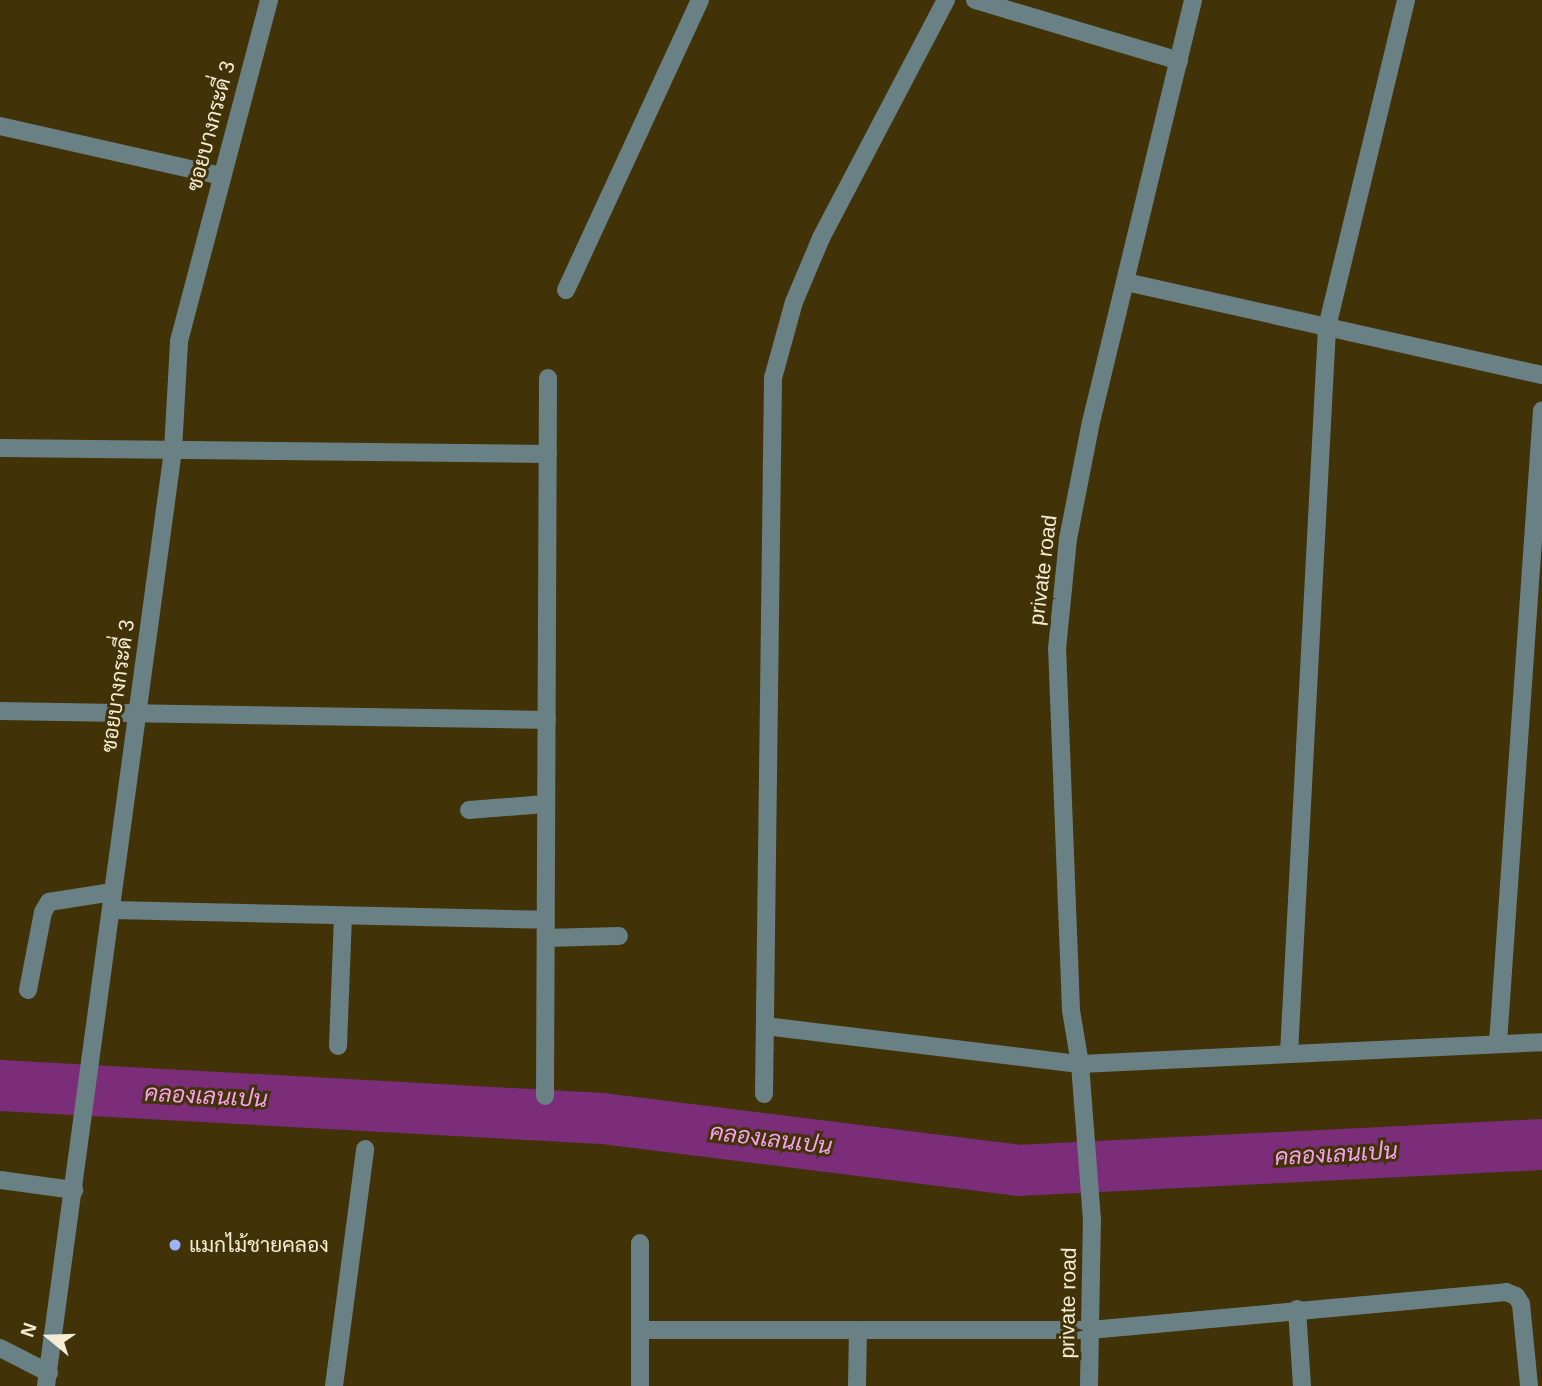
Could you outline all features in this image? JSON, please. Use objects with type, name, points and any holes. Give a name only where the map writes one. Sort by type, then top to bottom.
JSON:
[{"type":"street","name":"ซอยบางกระดี่ 3","points":[[47,1380],[84,1124],[112,910],[112,892],[173,450],[179,341],[220,176],[269,0]]},
{"type":"street","points":[[566,290],[700,0]]},
{"type":"street","points":[[764,1094],[773,378],[794,302],[821,238],[946,0]]},
{"type":"street","points":[[975,0],[1179,61]]},
{"type":"street","name":"private road","points":[[1089,1386],[1092,1220],[1080,1064],[1071,1010],[1056,649],[1071,526],[1091,422],[1193,0]]},
{"type":"street","points":[[1289,1054],[1327,327],[1406,0]]},
{"type":"street","points":[[0,126],[220,176]]},
{"type":"street","points":[[1126,282],[1542,375]]},
{"type":"street","points":[[545,1096],[548,379]]},
{"type":"street","points":[[1498,1043],[1542,411]]},
{"type":"street","points":[[0,448],[548,454]]},
{"type":"street","points":[[0,711],[547,720]]},
{"type":"street","points":[[470,810],[546,804]]},
{"type":"street","points":[[28,990],[43,912],[48,902],[112,892]]},
{"type":"street","points":[[112,910],[546,920]]},
{"type":"street","points":[[338,1046],[343,916]]},
{"type":"street","points":[[546,939],[619,936]]},
{"type":"street","points":[[765,1026],[1080,1064],[1542,1042]]},
{"type":"street","points":[[334,1386],[365,1149]]},
{"type":"street","points":[[0,1180],[74,1190]]},
{"type":"street","points":[[640,1243],[640,1386]]},
{"type":"street","points":[[641,1330],[1090,1330],[1506,1292],[1516,1296],[1521,1304],[1529,1386]]},
{"type":"street","points":[[1297,1309],[1302,1386]]},
{"type":"street","points":[[857,1386],[858,1330]]},
{"type":"street","points":[[0,1348],[47,1380]]},
{"type":"waterway","name":"คลองเลนเปน","points":[[0,1085],[602,1118],[1017,1170],[1542,1144]]},
{"type":"place","name":"แมกไม้ชายคลอง","points":[[175,1245]]}]
